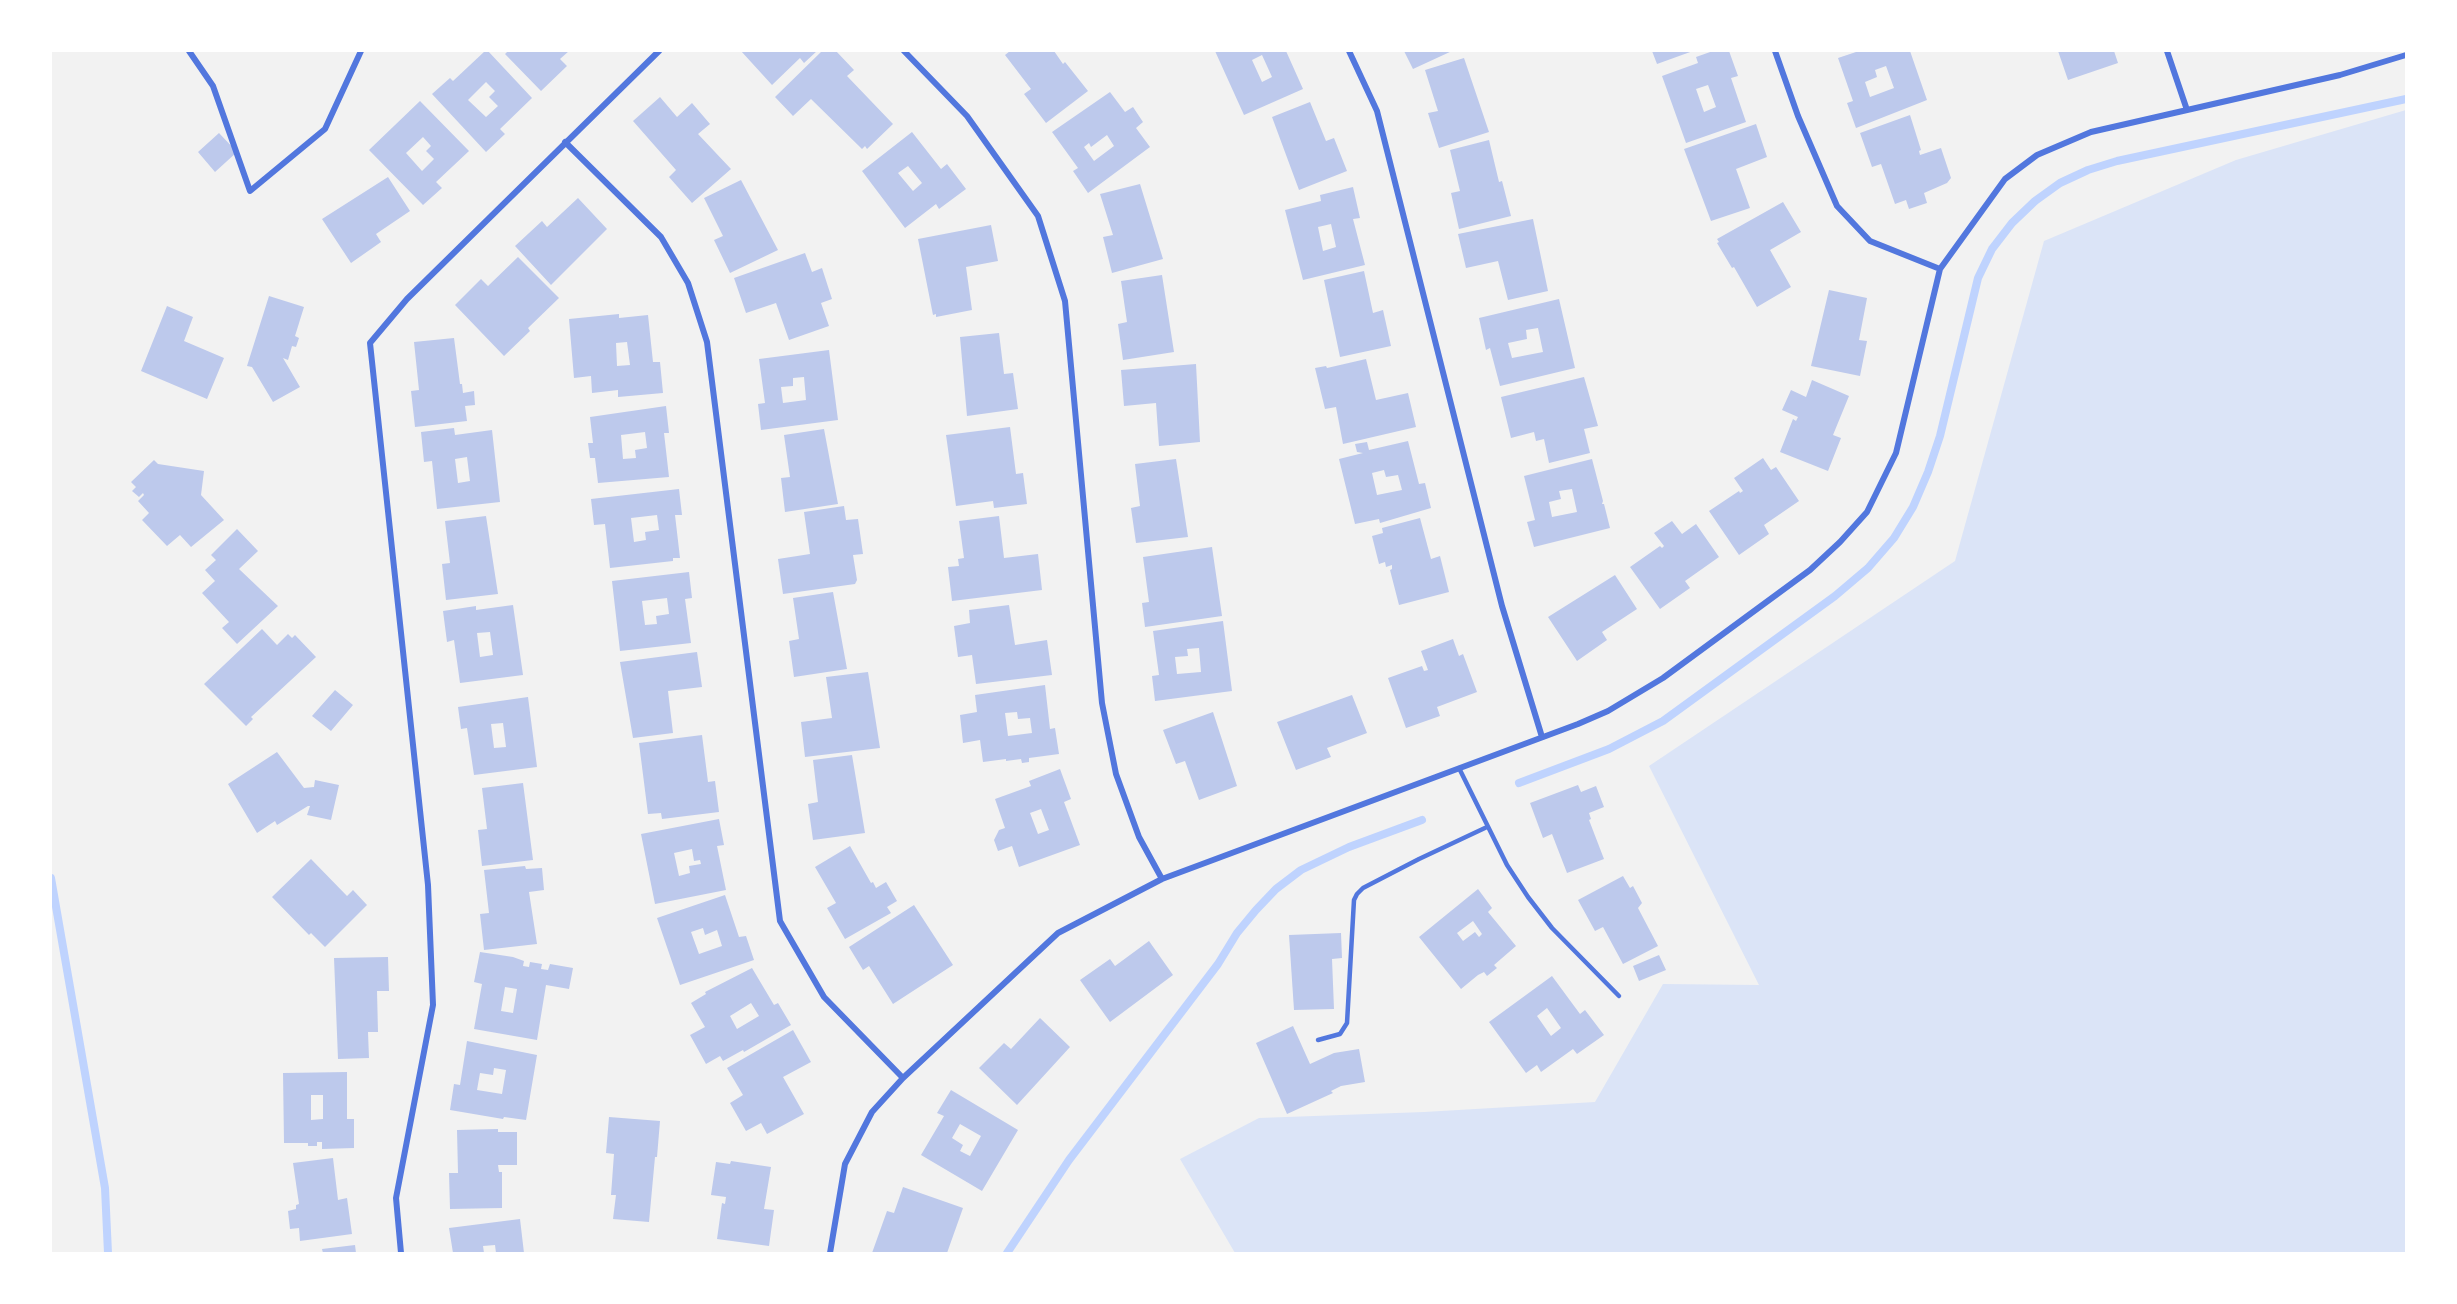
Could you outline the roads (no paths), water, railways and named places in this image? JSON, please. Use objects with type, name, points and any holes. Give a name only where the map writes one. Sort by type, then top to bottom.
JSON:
[{"type":"street","points":[[189,51],[213,86],[250,191],[326,129],[361,51]]},
{"type":"street","points":[[401,1253],[396,1198],[433,1005],[428,885],[370,343],[407,299],[660,51]]},
{"type":"street","points":[[904,51],[967,116],[1038,216],[1065,301],[1102,703],[1116,774],[1139,837],[1162,879]]},
{"type":"street","points":[[1349,51],[1377,111],[1502,606],[1542,737]]},
{"type":"street","points":[[1775,51],[1798,116],[1837,206],[1870,241],[1940,269]]},
{"type":"street","points":[[2167,51],[2187,110]]},
{"type":"street","points":[[830,1253],[845,1164],[872,1112],[903,1078],[1058,933],[1162,879],[1608,711],[1663,678],[1810,570],[1867,512],[1896,453],[1940,269],[2005,179],[2037,155],[2091,132],[2340,75],[2406,55]]},
{"type":"street","points":[[565,142],[661,237],[688,283],[707,342],[780,921],[824,997],[903,1078]]},
{"type":"lane","points":[[1459,768],[1487,827],[1528,897],[1552,928],[1619,996]]},
{"type":"lane","points":[[1318,1041],[1340,1034],[1347,1023],[1354,900],[1357,894],[1363,888],[1400,868],[1487,827]]},
{"type":"waterway","points":[[1519,783],[1609,749],[1663,721],[1835,596],[1868,568],[1894,538],[1913,507],[1928,472],[1940,436],[1978,278],[1992,249],[2012,223],[2035,201],[2060,183],[2088,170],[2117,161],[2406,99]]},
{"type":"waterway","points":[[1007,1253],[1069,1160],[1218,964],[1237,933],[1276,889],[1301,870],[1349,847],[1422,820]]},
{"type":"waterway","points":[[51,878],[105,1188],[108,1253]]}]
